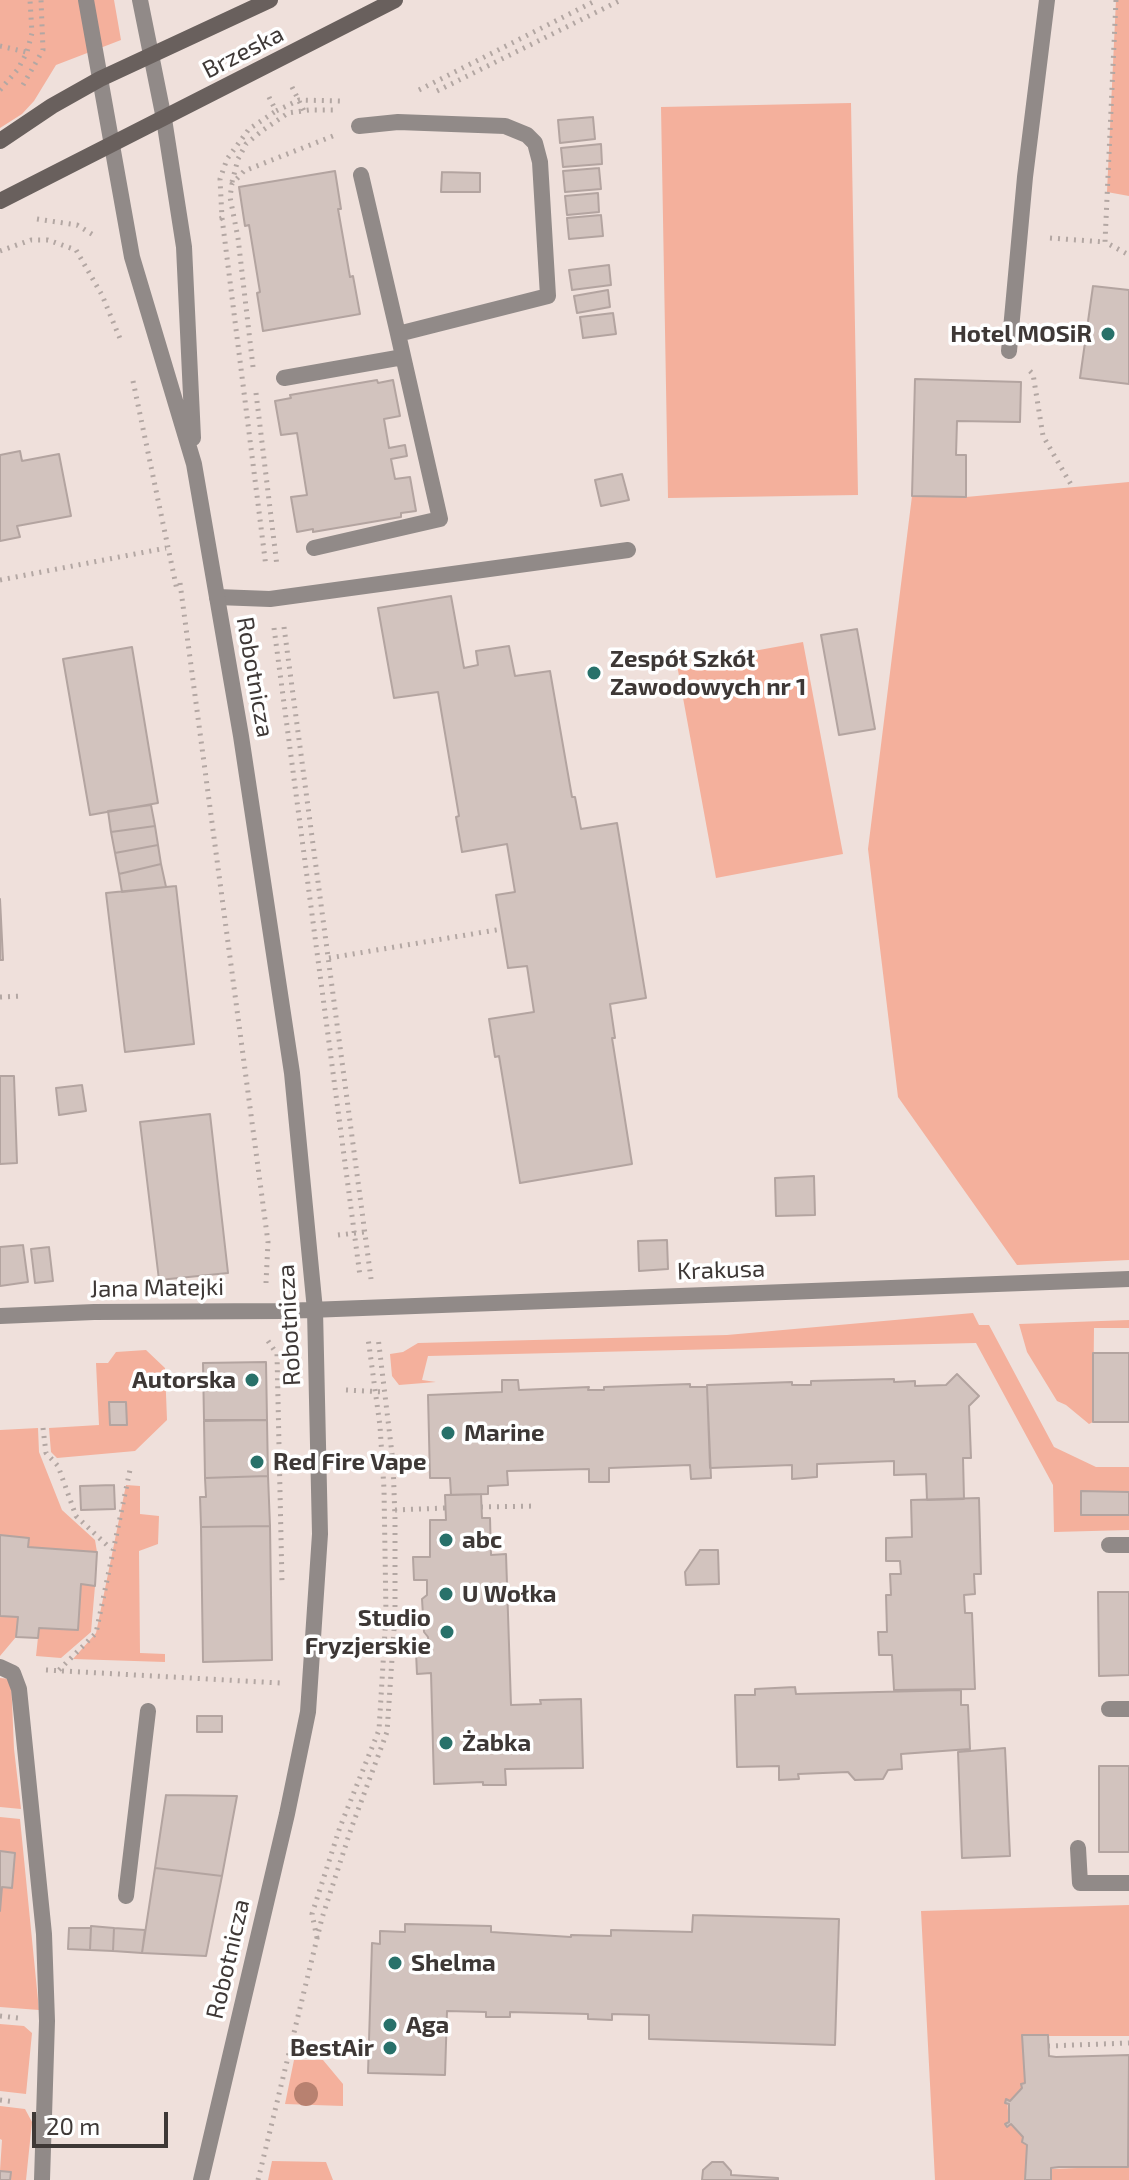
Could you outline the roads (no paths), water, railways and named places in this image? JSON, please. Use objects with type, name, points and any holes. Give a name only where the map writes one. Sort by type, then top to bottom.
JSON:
[{"type":"main road","name":"Brzeska","points":[[0,141],[100,79],[270,0]]},
{"type":"main road","name":"Brzeska","points":[[0,201],[395,0]]},
{"type":"street","name":"Robotnicza","points":[[86,0],[132,257],[194,464],[292,1073],[315,1310],[320,1534],[308,1712],[201,2180]]},
{"type":"street","name":"Robotnicza","points":[[140,0],[164,119],[184,247],[194,464]]},
{"type":"street","points":[[1009,351],[1047,0]]},
{"type":"street","points":[[359,126],[398,122],[505,126],[527,135],[535,143],[540,162],[548,296],[398,334]]},
{"type":"street","points":[[314,548],[440,519],[361,175]]},
{"type":"street","points":[[284,378],[403,357]]},
{"type":"street","points":[[217,597],[280,598],[628,550]]},
{"type":"street","name":"Krakusa","points":[[315,1310],[1129,1279]]},
{"type":"street","name":"Jana Matejki","points":[[0,1316],[315,1310]]},
{"type":"street","points":[[1109,1545],[1129,1545]]},
{"type":"street","points":[[2,1667],[13,1673],[19,1689],[44,1934],[47,2021],[42,2180]]},
{"type":"street","points":[[1109,1709],[1129,1709]]},
{"type":"street","points":[[126,1896],[148,1711]]},
{"type":"street","points":[[1078,1848],[1080,1883],[1129,1883]]},
{"type":"place","name":"Hotel MOSiR","points":[[1108,334]]},
{"type":"place","name":"Zespół Szkół Zawodowych nr 1","points":[[594,673]]},
{"type":"place","name":"Autorska","points":[[252,1380]]},
{"type":"place","name":"Marine","points":[[448,1433]]},
{"type":"place","name":"Red Fire Vape","points":[[257,1462]]},
{"type":"place","name":"abc","points":[[446,1540]]},
{"type":"place","name":"U Wołka","points":[[446,1594]]},
{"type":"place","name":"Studio Fryzjerskie","points":[[447,1632]]},
{"type":"place","name":"Żabka","points":[[446,1743]]},
{"type":"place","name":"Shelma","points":[[395,1963]]},
{"type":"place","name":"Aga","points":[[390,2025]]},
{"type":"place","name":"BestAir","points":[[390,2048]]}]
